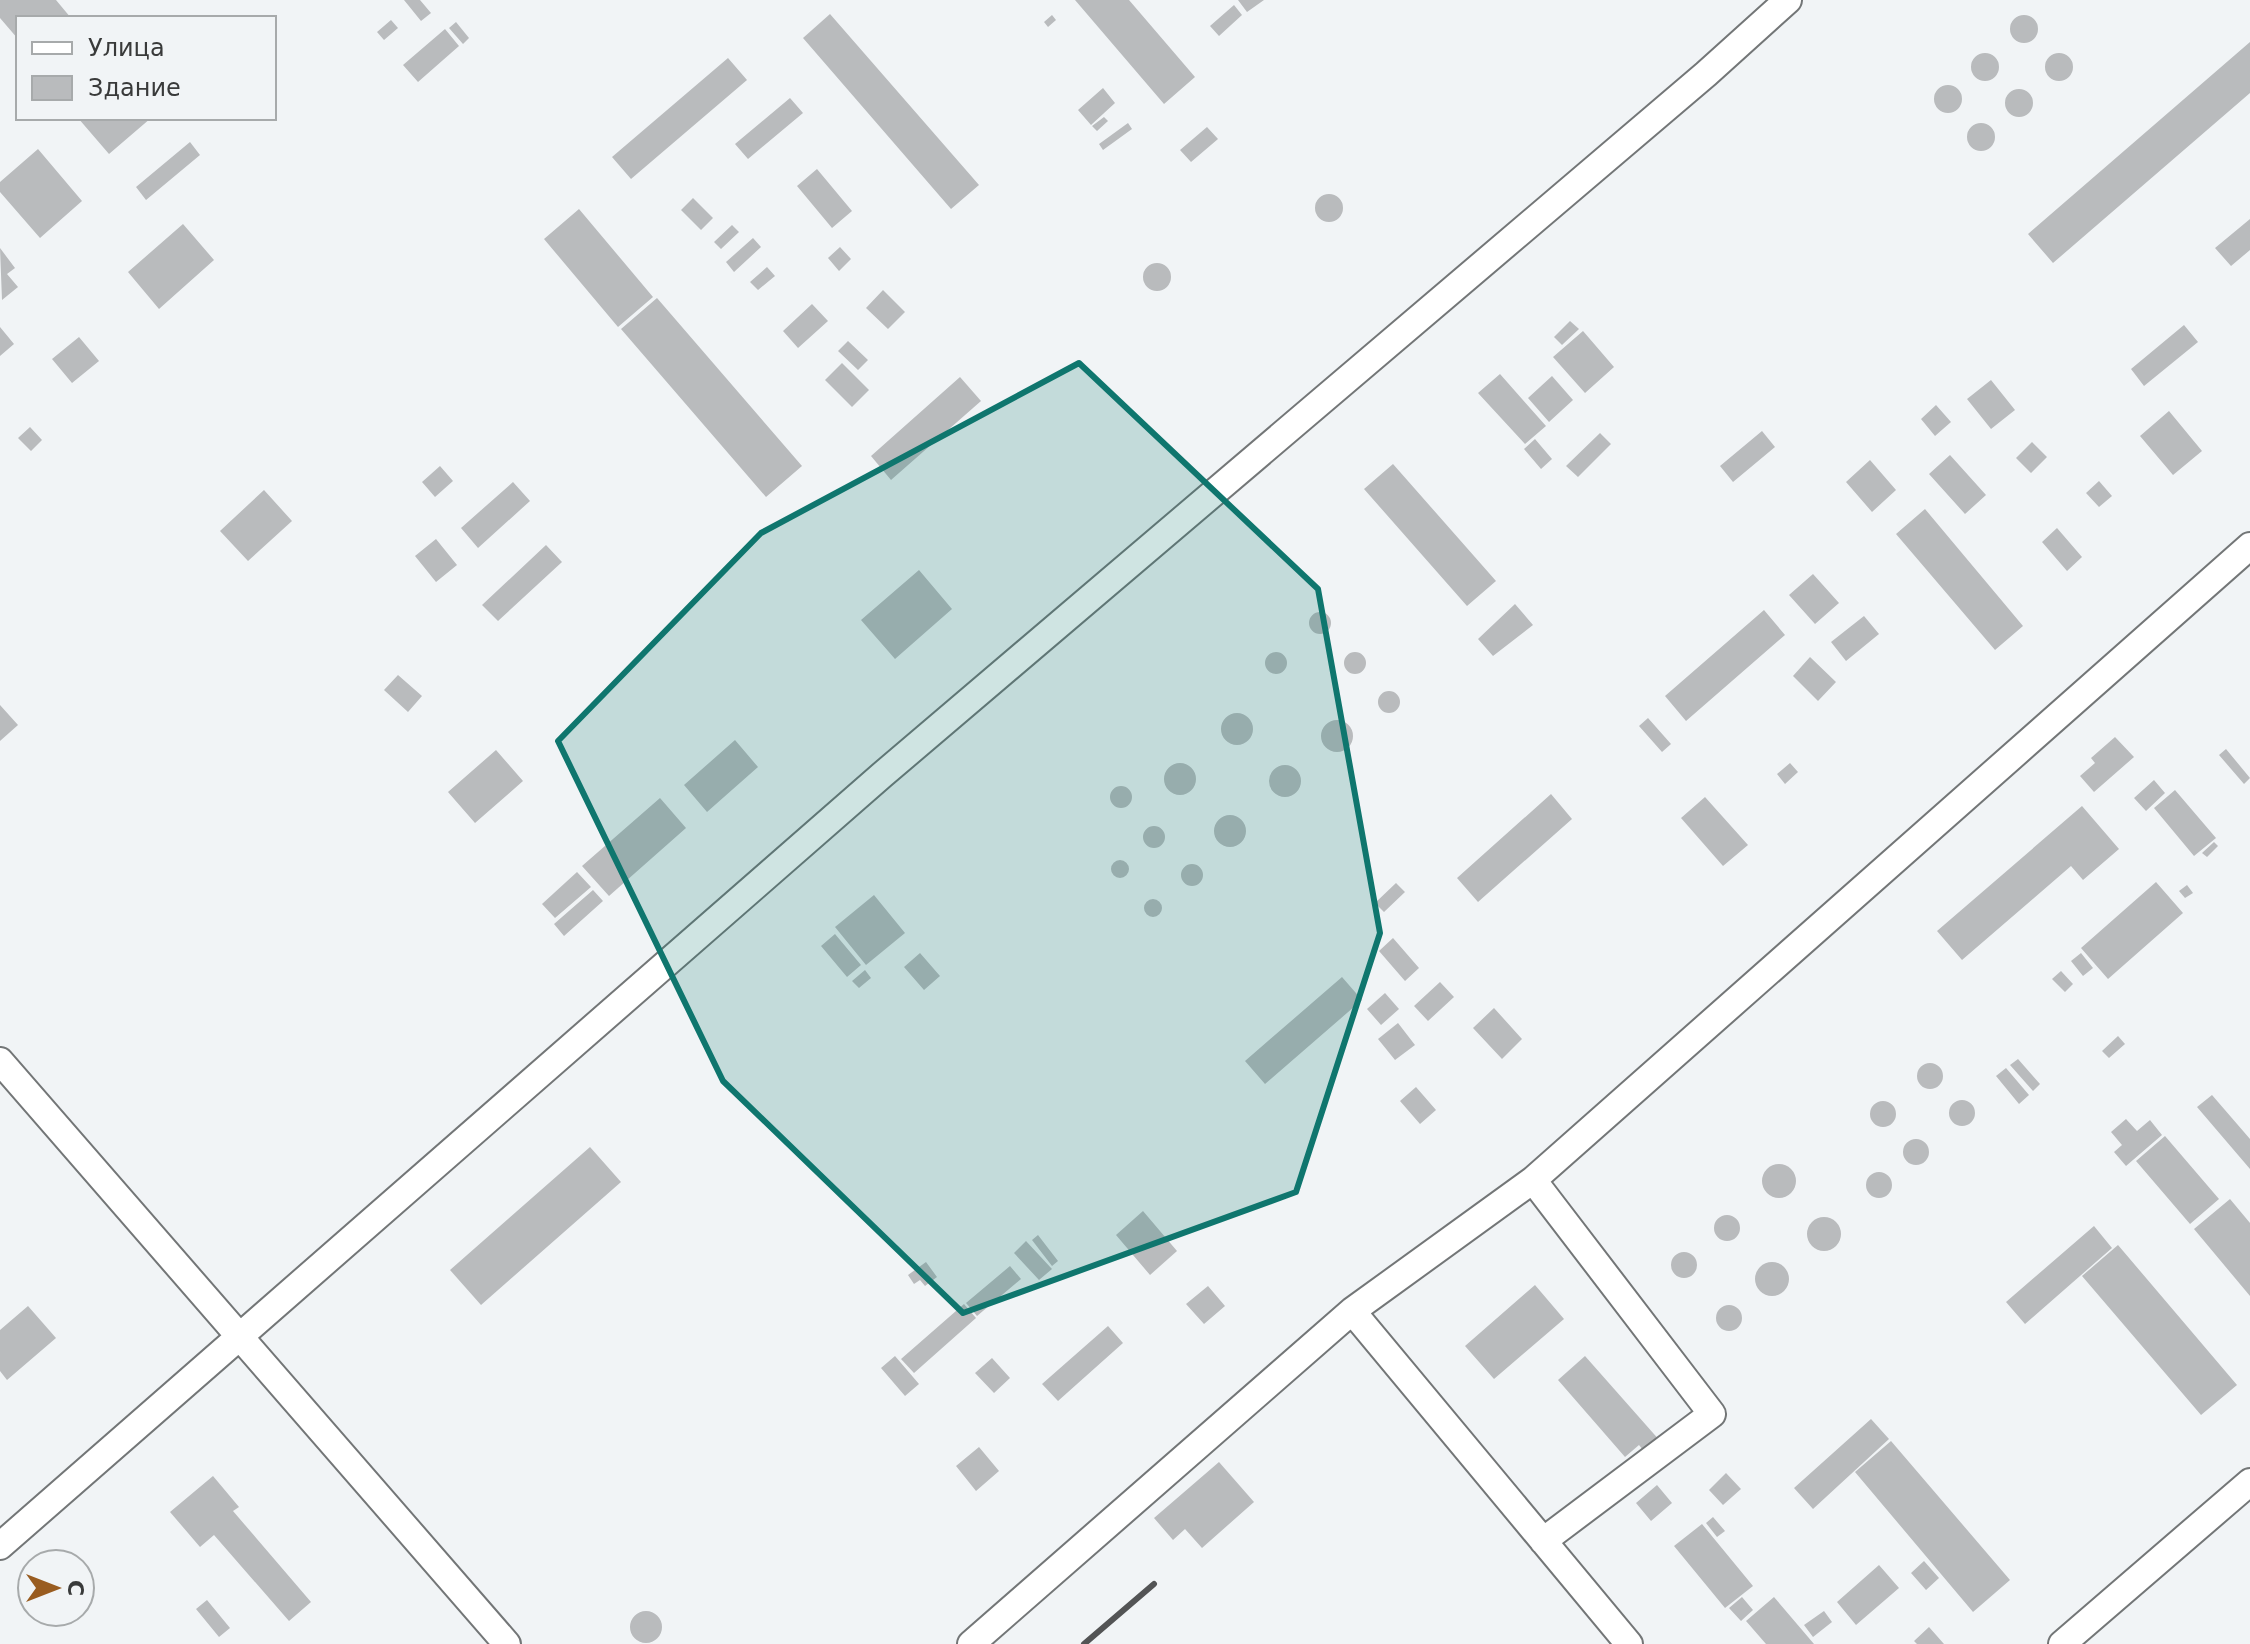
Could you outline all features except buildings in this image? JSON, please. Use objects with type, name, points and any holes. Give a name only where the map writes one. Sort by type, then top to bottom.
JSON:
[{"type":"lane","points":[[0,1546],[882,775],[1706,74],[1788,0]]},
{"type":"lane","points":[[971,1644],[1352,1311],[1533,1180],[2250,546]]},
{"type":"lane","points":[[0,1061],[507,1644]]},
{"type":"lane","points":[[1533,1180],[1712,1414],[1543,1541]]},
{"type":"lane","points":[[1352,1311],[1629,1644]]},
{"type":"lane","points":[[2062,1644],[2250,1482]]},
{"type":"highlighted area","points":[[1079,363],[1318,589],[1380,933],[1296,1192],[963,1313],[723,1081],[558,741],[761,533]]},
{"type":"railway","points":[[1084,1644],[1154,1584]]}]
